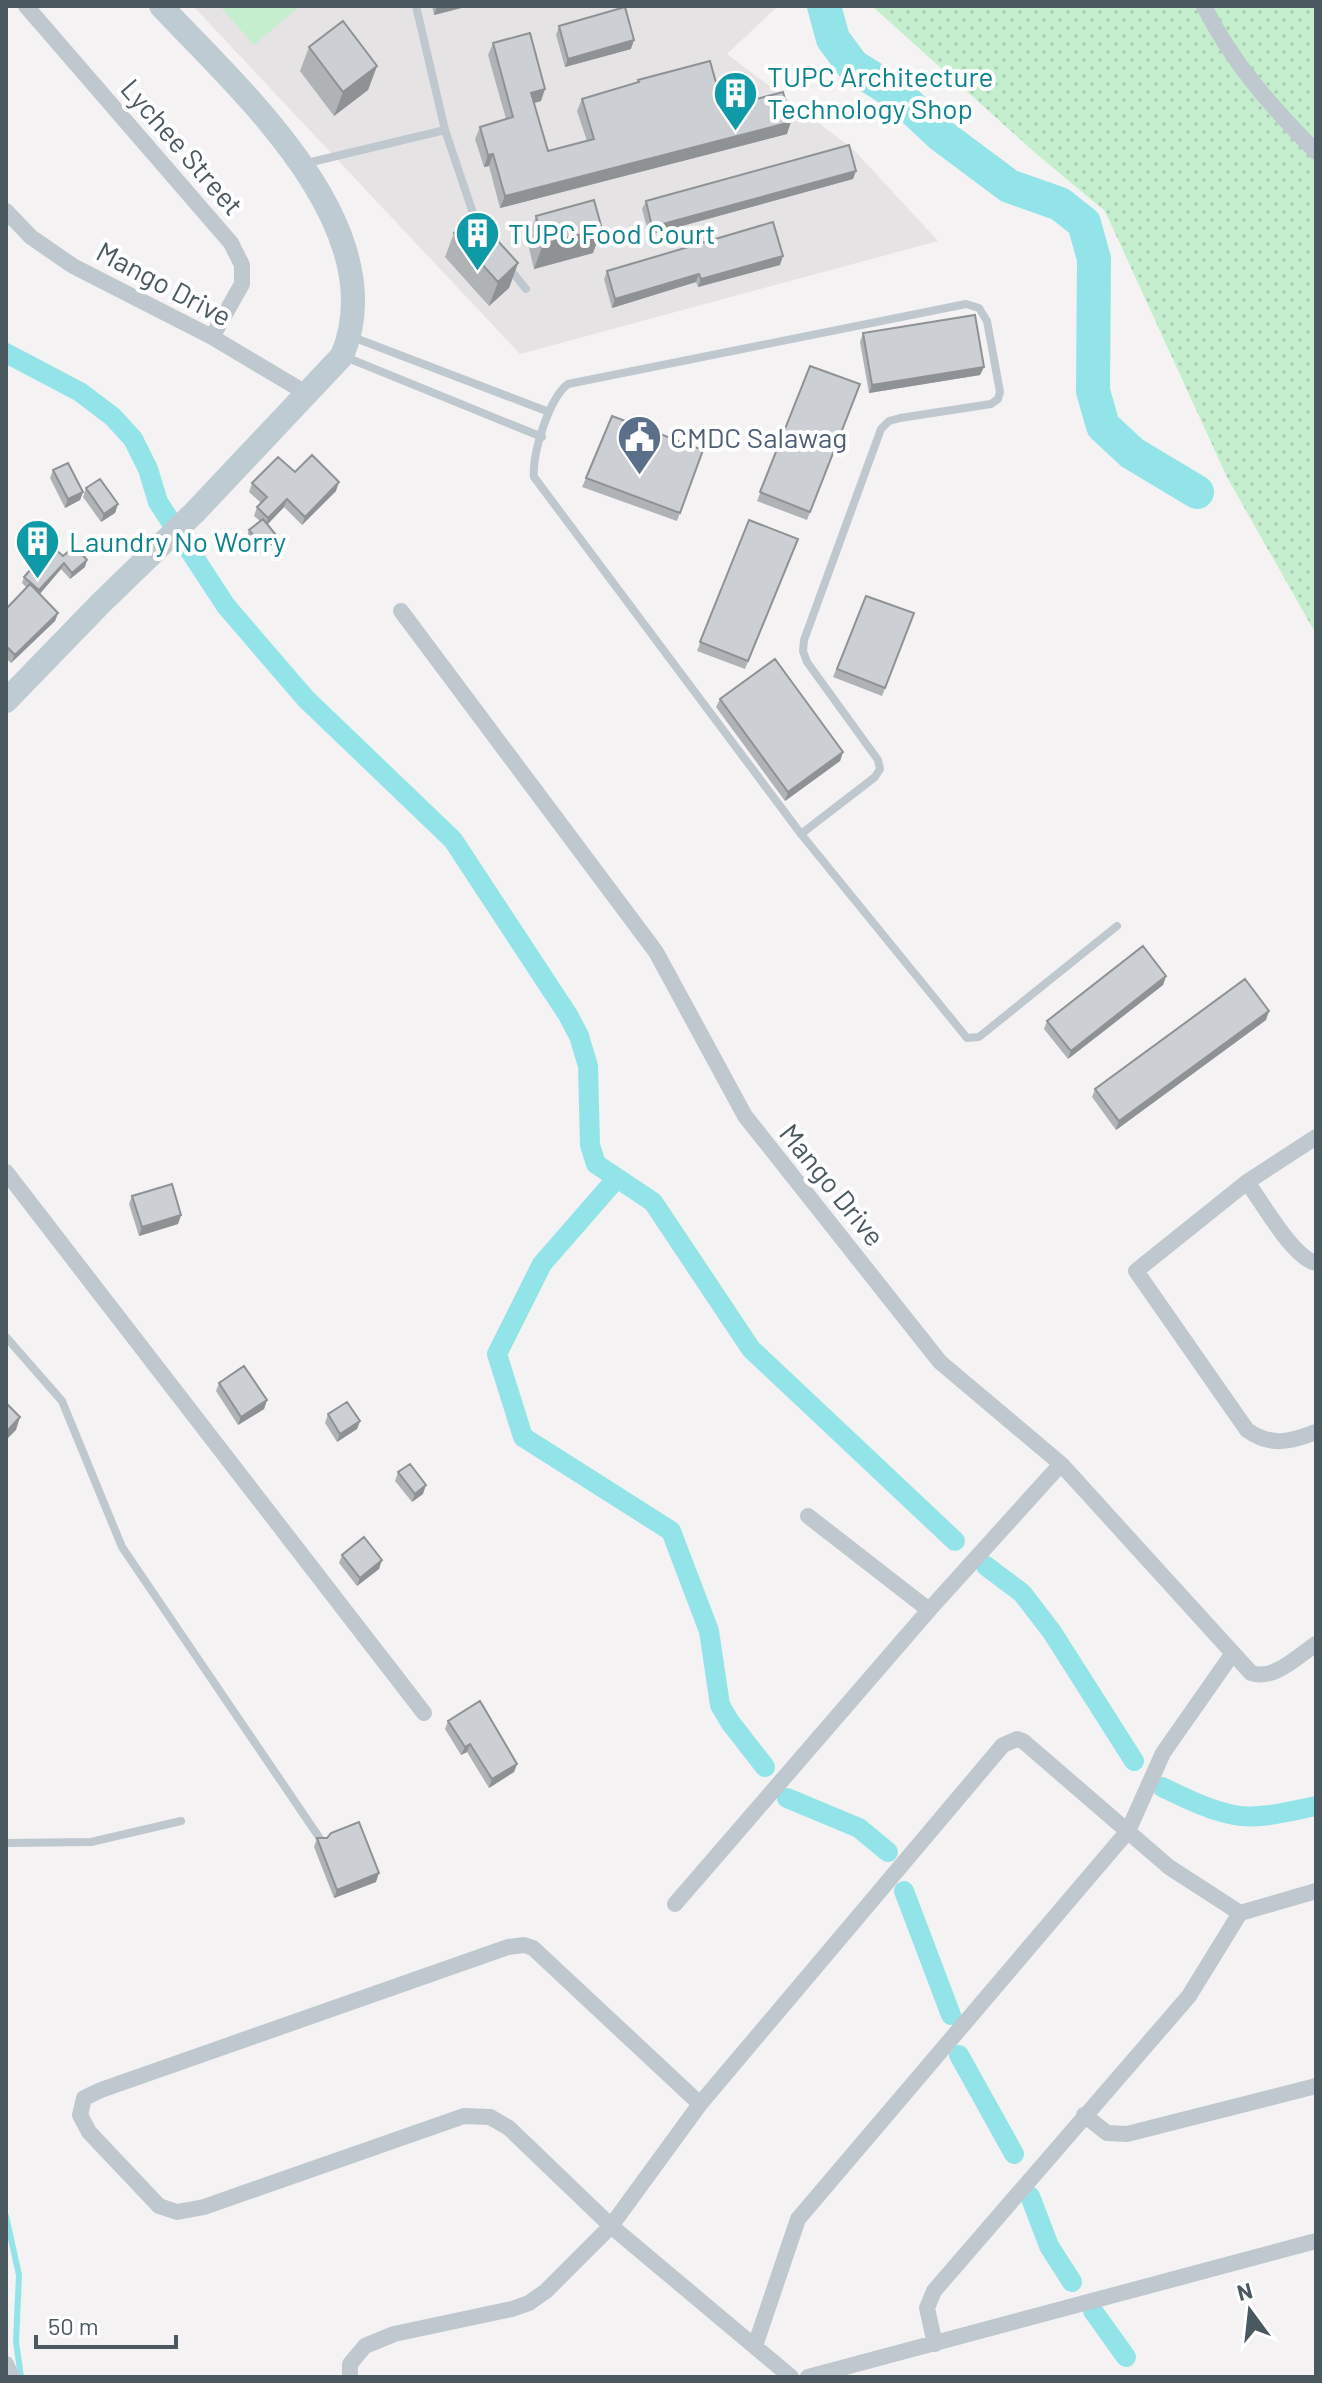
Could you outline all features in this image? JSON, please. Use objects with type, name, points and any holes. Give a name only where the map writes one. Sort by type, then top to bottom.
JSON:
[{"type":"main road","points":[[6,701],[195,512],[346,346],[353,277],[332,217],[302,164],[277,129],[161,6]]},
{"type":"street","name":"Lychee Street","points":[[26,6],[231,243],[242,265],[242,284],[212,337]]},
{"type":"street","points":[[1204,6],[1242,71],[1275,111],[1316,152]]},
{"type":"street","name":"Mango Drive","points":[[6,211],[31,237],[73,266],[212,337],[306,393]]},
{"type":"street","name":"Mango Drive","points":[[401,611],[656,952],[745,1116],[940,1362],[1061,1464],[1251,1673],[1260,1676],[1279,1669],[1316,1644]]},
{"type":"street","points":[[1316,1137],[1247,1182],[1136,1271],[1247,1430],[1261,1439],[1276,1443],[1316,1432]]},
{"type":"street","points":[[6,1172],[424,1713]]},
{"type":"street","points":[[1247,1182],[1298,1252],[1316,1263]]},
{"type":"street","points":[[675,1904],[929,1610],[1061,1464]]},
{"type":"street","points":[[808,1516],[929,1610]]},
{"type":"street","points":[[755,2346],[798,2219],[1128,1831],[1163,1753],[1233,1653]]},
{"type":"street","points":[[350,2377],[350,2364],[365,2346],[394,2334],[529,2303],[546,2291],[611,2226],[700,2104],[1003,1745],[1017,1739],[1023,1741],[1169,1867],[1240,1913]]},
{"type":"street","points":[[935,2344],[927,2308],[934,2291],[1189,1996],[1240,1913],[1316,1891]]},
{"type":"street","points":[[700,2104],[533,1948],[524,1945],[508,1947],[101,2090],[84,2098],[80,2115],[89,2132],[159,2206],[177,2212],[204,2207],[464,2116],[490,2117],[509,2128],[611,2226],[791,2377]]},
{"type":"street","points":[[1084,2115],[1107,2133],[1127,2134],[1316,2086]]},
{"type":"street","points":[[808,2377],[1316,2241]]},
{"type":"street","points":[[6,2364],[12,2377]]},
{"type":"lane","points":[[416,6],[445,130],[478,228]]},
{"type":"lane","points":[[302,164],[445,130]]},
{"type":"lane","points":[[507,265],[526,289]]},
{"type":"lane","points":[[801,834],[875,777],[880,769],[878,760],[807,662],[803,651],[804,640],[881,429],[889,421],[900,418],[991,404],[998,399],[1000,392],[987,321],[979,308],[966,304],[578,381],[560,390],[549,412],[533,465],[534,477],[801,834],[967,1038],[979,1037],[1117,926]]},
{"type":"lane","points":[[346,346],[549,412]]},
{"type":"lane","points":[[346,346],[542,437]]},
{"type":"lane","points":[[6,1337],[62,1401],[122,1547],[321,1840]]},
{"type":"lane","points":[[6,1843],[91,1842],[181,1821]]},
{"type":"shaded area","points":[[193,6],[778,6],[727,54],[853,149],[938,241],[520,354]]},
{"type":"green space","points":[[220,6],[300,6],[254,45]]},
{"type":"green space","points":[[872,6],[1316,6],[1316,634],[1227,477],[1105,211]]},
{"type":"building","points":[[625,7],[634,40],[568,59],[559,26]]},
{"type":"building","points":[[343,21],[377,66],[343,92],[309,47]]},
{"type":"building","points":[[530,33],[545,89],[531,93],[548,151],[594,139],[582,99],[710,61],[723,108],[783,92],[791,122],[505,196],[493,154],[488,155],[480,127],[513,117],[493,43]]},
{"type":"building","points":[[849,145],[856,171],[652,227],[646,201]]},
{"type":"building","points":[[594,200],[602,229],[543,244],[536,216]]},
{"type":"building","points":[[474,215],[518,263],[498,282],[454,233]]},
{"type":"building","points":[[773,222],[783,256],[701,279],[699,274],[615,299],[607,271]]},
{"type":"building","points":[[975,315],[984,367],[872,385],[863,333]]},
{"type":"building","points":[[810,366],[860,384],[810,512],[760,492]]},
{"type":"building","points":[[612,416],[703,450],[680,513],[586,478]]},
{"type":"building","points":[[312,455],[339,482],[305,517],[287,499],[268,518],[257,507],[267,497],[252,483],[278,457],[295,472]]},
{"type":"building","points":[[68,463],[83,492],[68,499],[53,470]]},
{"type":"building","points":[[100,479],[118,504],[104,514],[86,488]]},
{"type":"building","points":[[263,519],[276,535],[262,546],[249,530]]},
{"type":"building","points":[[749,520],[798,539],[748,661],[700,642]]},
{"type":"building","points":[[48,543],[63,556],[75,546],[87,560],[72,573],[64,563],[39,590],[24,577],[41,558],[38,555]]},
{"type":"building","points":[[30,584],[58,613],[15,655],[6,646],[6,609]]},
{"type":"building","points":[[866,596],[914,613],[885,688],[837,669]]},
{"type":"building","points":[[775,659],[843,752],[788,792],[720,699]]},
{"type":"building","points":[[1143,946],[1166,976],[1071,1051],[1047,1021]]},
{"type":"building","points":[[1245,979],[1269,1011],[1119,1121],[1095,1089]]},
{"type":"building","points":[[172,1184],[181,1215],[142,1227],[132,1196]]},
{"type":"building","points":[[244,1366],[267,1400],[241,1417],[219,1383]]},
{"type":"building","points":[[347,1402],[360,1421],[340,1434],[328,1414]]},
{"type":"building","points":[[6,1403],[20,1417],[6,1432]]},
{"type":"building","points":[[410,1464],[426,1485],[415,1494],[398,1472]]},
{"type":"building","points":[[364,1537],[382,1560],[360,1578],[342,1555]]},
{"type":"building","points":[[480,1701],[517,1764],[492,1779],[470,1744],[465,1747],[448,1721]]},
{"type":"building","points":[[359,1822],[379,1873],[337,1890],[317,1838],[327,1838],[331,1833]]},
{"type":"waterway","points":[[824,6],[833,39],[853,66],[896,93],[942,136],[1009,186],[1060,204],[1084,223],[1094,259],[1093,391],[1103,426],[1132,453],[1197,492]]},
{"type":"waterway","points":[[6,353],[80,392],[113,417],[133,439],[148,469],[158,502],[226,606],[306,699],[453,840],[568,1015],[579,1036],[588,1066],[590,1145],[596,1164],[653,1202],[751,1349],[955,1541]]},
{"type":"waterway","points":[[617,1178],[542,1264],[497,1354],[523,1437],[671,1531],[709,1631],[720,1705],[765,1767]]},
{"type":"waterway","points":[[986,1566],[1022,1593],[1052,1632],[1134,1761]]},
{"type":"waterway","points":[[1162,1787],[1206,1807],[1244,1816],[1316,1806]]},
{"type":"waterway","points":[[787,1798],[859,1828],[888,1852]]},
{"type":"waterway","points":[[904,1891],[951,2015]]},
{"type":"waterway","points":[[959,2055],[1014,2154]]},
{"type":"waterway","points":[[1030,2196],[1049,2246],[1072,2282]]},
{"type":"waterway","points":[[6,2216],[19,2275],[16,2342],[21,2377]]},
{"type":"waterway","points":[[1093,2311],[1126,2357]]},
{"type":"place","name":"TUPC Architecture Technology Shop","points":[[736,132]]},
{"type":"place","name":"TUPC Food Court","points":[[477,273]]},
{"type":"place","name":"CMDC Salawag","points":[[639,477]]},
{"type":"place","name":"Laundry No Worry","points":[[38,581]]}]
